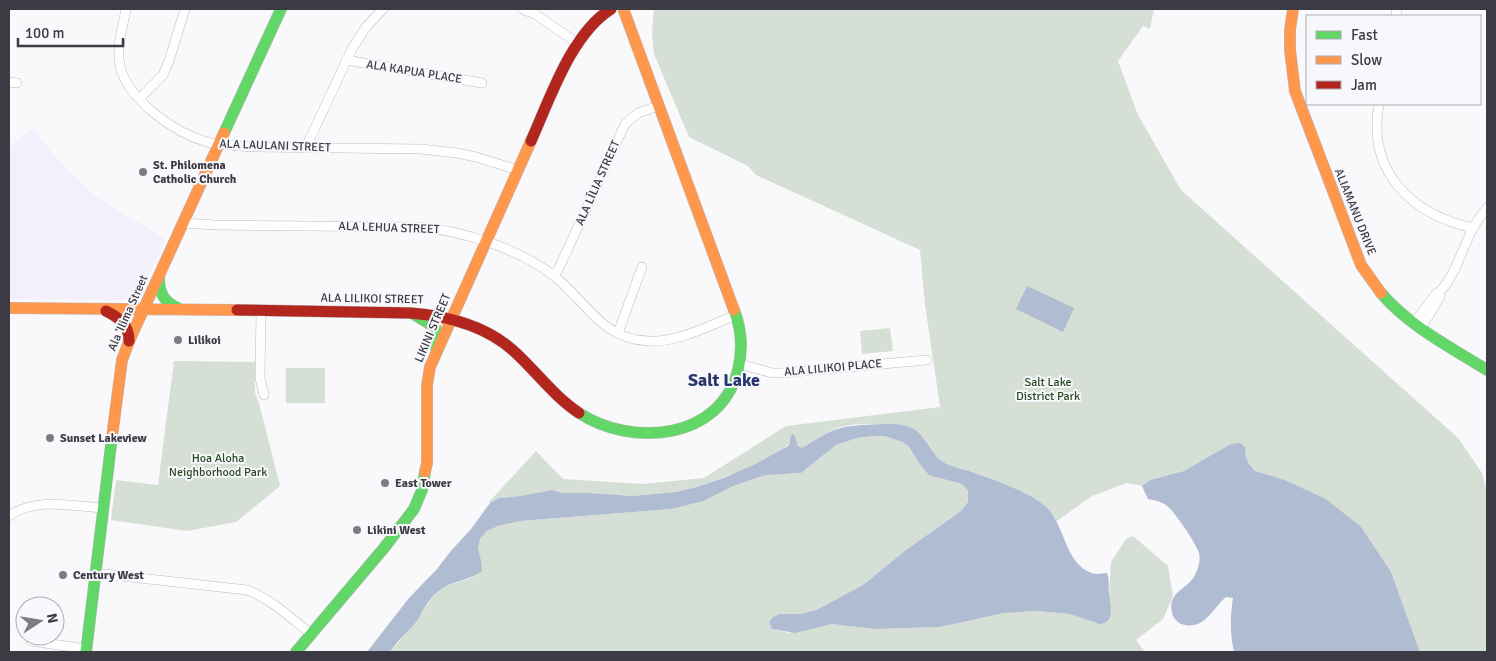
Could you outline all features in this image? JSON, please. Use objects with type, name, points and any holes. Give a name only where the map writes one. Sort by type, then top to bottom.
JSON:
[{"type":"street","name":"ALA LAULANI STREET","points":[[126,9],[120,49],[120,67],[126,81],[140,98],[162,119],[174,127],[206,142],[256,147],[436,150],[476,157],[518,170]]},
{"type":"street","points":[[140,98],[157,82],[166,68],[185,9]]},
{"type":"street","name":"Ala ʻIlima Street","points":[[86,651],[102,508],[122,360],[218,144],[281,9]]},
{"type":"street","points":[[306,147],[346,60],[359,37],[383,9]]},
{"type":"street","points":[[522,9],[535,14],[577,43]]},
{"type":"street","name":"LIKINI STREET","points":[[296,652],[387,545],[408,518],[418,501],[427,463],[426,385],[434,355],[452,319],[566,62],[577,43],[596,20],[620,9]]},
{"type":"street","name":"ALA LILIKOI STREET","points":[[9,308],[409,312],[433,314],[479,328],[505,343],[520,356],[558,397],[581,415],[599,424],[624,431],[642,433],[666,432],[696,422],[721,403],[734,384],[740,364],[741,336],[736,315],[620,9]]},
{"type":"street","name":"ALIAMANU DRIVE","points":[[1293,9],[1288,37],[1292,78],[1299,105],[1361,265],[1381,294],[1398,312],[1487,370]]},
{"type":"street","name":"ALA KAPUA PLACE","points":[[346,60],[482,83]]},
{"type":"street","points":[[1380,105],[1377,126],[1379,148],[1386,168],[1398,187],[1413,202],[1430,213],[1473,228]]},
{"type":"street","name":"ALA LĪLIA STREET","points":[[554,276],[625,124],[638,113],[658,106]]},
{"type":"street","points":[[1417,326],[1440,297],[1440,291],[1456,265],[1473,228],[1487,208]]},
{"type":"street","name":"ALA LEHUA STREET","points":[[183,223],[205,225],[419,227],[448,230],[522,257],[554,276],[596,319],[618,334],[638,340],[665,340],[736,315]]},
{"type":"street","points":[[618,334],[642,267]]},
{"type":"street","points":[[160,275],[159,288],[162,297],[169,305],[178,309]]},
{"type":"street","points":[[101,309],[113,314],[125,323],[129,333],[129,341]]},
{"type":"street","points":[[261,311],[260,378],[264,396]]},
{"type":"street","points":[[409,312],[435,327],[437,336],[434,355]]},
{"type":"street","name":"ALA LILIKOI PLACE","points":[[740,364],[764,371],[781,373],[927,360]]},
{"type":"street","points":[[9,516],[19,509],[37,504],[102,508]]},
{"type":"street","points":[[95,573],[247,590],[276,606],[311,634]]},
{"type":"street","points":[[58,646],[86,651]]},
{"type":"shaded area","points":[[33,128],[67,170],[96,197],[166,239],[136,300],[9,299],[9,148]]},
{"type":"green space","name":"Salt Lake District Park","points":[[654,9],[1154,9],[1150,29],[1143,26],[1118,61],[1138,115],[1181,190],[1458,438],[1482,473],[1487,493],[1487,652],[1420,652],[1391,572],[1326,499],[1285,480],[1255,471],[1246,457],[1245,447],[1201,462],[1184,471],[1150,480],[1142,486],[1127,483],[1092,496],[1057,521],[1041,503],[1030,496],[992,479],[944,463],[932,452],[916,431],[874,424],[852,425],[832,430],[802,448],[798,446],[794,434],[790,443],[783,449],[745,469],[697,487],[676,492],[632,496],[562,493],[552,490],[499,498],[490,503],[536,451],[563,479],[642,484],[704,478],[786,426],[940,407],[941,413],[925,305],[920,250],[756,175],[748,166],[689,137],[654,54],[652,33]]},
{"type":"green space","points":[[890,328],[893,351],[862,354],[860,331]]},
{"type":"green space","name":"Hoa Aloha Neighborhood Park","points":[[174,361],[255,362],[255,393],[280,486],[236,522],[187,531],[111,520],[116,480],[158,485]]},
{"type":"green space","points":[[286,368],[325,368],[325,403],[286,403]]},
{"type":"green space","points":[[884,436],[903,442],[909,447],[919,463],[946,479],[962,484],[968,491],[968,502],[961,511],[906,550],[863,585],[816,610],[801,614],[780,614],[773,617],[769,622],[772,629],[789,633],[832,624],[875,629],[940,627],[1004,613],[1037,611],[1069,614],[1096,623],[1109,594],[1111,562],[1126,539],[1133,536],[1168,566],[1173,596],[1163,619],[1136,640],[1145,652],[390,652],[415,623],[434,595],[442,588],[473,577],[481,560],[478,549],[480,539],[487,531],[498,526],[520,521],[671,509],[745,481],[767,475],[801,473],[836,445],[857,438]]},
{"type":"water","points":[[1027,286],[1074,308],[1063,332],[1016,309]]},
{"type":"water","points":[[892,424],[909,427],[919,433],[934,454],[943,462],[1008,486],[1028,495],[1045,506],[1052,513],[1076,561],[1092,573],[1107,573],[1111,608],[1108,620],[1100,624],[1069,614],[1037,611],[1004,613],[940,627],[875,629],[832,624],[795,633],[772,629],[769,622],[773,617],[780,614],[801,614],[816,610],[863,585],[906,550],[961,511],[968,502],[968,491],[962,484],[929,475],[909,447],[903,442],[884,436],[872,436],[857,438],[836,445],[801,473],[767,475],[756,478],[733,486],[703,501],[671,509],[520,521],[498,526],[487,531],[480,539],[478,549],[482,571],[438,591],[416,622],[390,652],[367,652],[409,598],[437,569],[490,503],[499,498],[552,490],[562,493],[632,496],[676,492],[726,477],[755,464],[788,446],[791,435],[794,434],[798,446],[802,448],[837,429],[863,425]]},
{"type":"water","points":[[1240,443],[1245,447],[1246,457],[1255,471],[1285,480],[1326,499],[1361,527],[1391,572],[1420,652],[1234,652],[1231,625],[1233,598],[1226,597],[1208,617],[1198,624],[1185,625],[1176,620],[1173,615],[1172,601],[1177,593],[1193,579],[1199,564],[1199,553],[1190,535],[1175,514],[1164,504],[1148,499],[1142,486],[1150,480],[1184,471],[1231,444]]},
{"type":"traffic: fast","points":[[224,133],[281,9]]},
{"type":"traffic: fast","points":[[159,278],[163,296],[169,303],[178,308]]},
{"type":"traffic: fast","points":[[1381,293],[1417,326],[1487,370]]},
{"type":"traffic: fast","points":[[579,413],[600,424],[623,431],[647,433],[671,431],[693,424],[713,411],[728,394],[738,370],[741,340],[734,310]]},
{"type":"traffic: fast","points":[[415,315],[435,327],[437,336],[436,348]]},
{"type":"traffic: fast","points":[[86,652],[112,437]]},
{"type":"traffic: fast","points":[[296,652],[384,548],[414,509],[422,490],[425,472]]},
{"type":"traffic: slow","points":[[1293,9],[1290,50],[1295,91],[1361,265],[1381,293]]},
{"type":"traffic: slow","points":[[624,11],[734,310]]},
{"type":"traffic: slow","points":[[112,437],[122,360],[224,133]]},
{"type":"traffic: slow","points":[[425,472],[427,463],[427,385],[430,367],[531,141]]},
{"type":"traffic: slow","points":[[9,308],[237,310]]},
{"type":"traffic: jam","points":[[531,141],[554,87],[573,51],[584,34],[611,9]]},
{"type":"traffic: jam","points":[[237,310],[410,313],[425,314],[468,324],[507,345],[554,393],[579,413]]},
{"type":"traffic: jam","points":[[106,311],[116,316],[123,323],[129,335],[129,341]]},
{"type":"place","name":"St. Philomena Catholic Church","points":[[143,172]]},
{"type":"place","name":"Lilikoi","points":[[178,340]]},
{"type":"place","name":"Sunset Lakeview","points":[[50,438]]},
{"type":"place","name":"East Tower","points":[[385,483]]},
{"type":"place","name":"Likini West","points":[[357,530]]},
{"type":"place","name":"Century West","points":[[63,575]]},
{"type":"district","name":"Salt Lake","points":[[724,380]]}]
